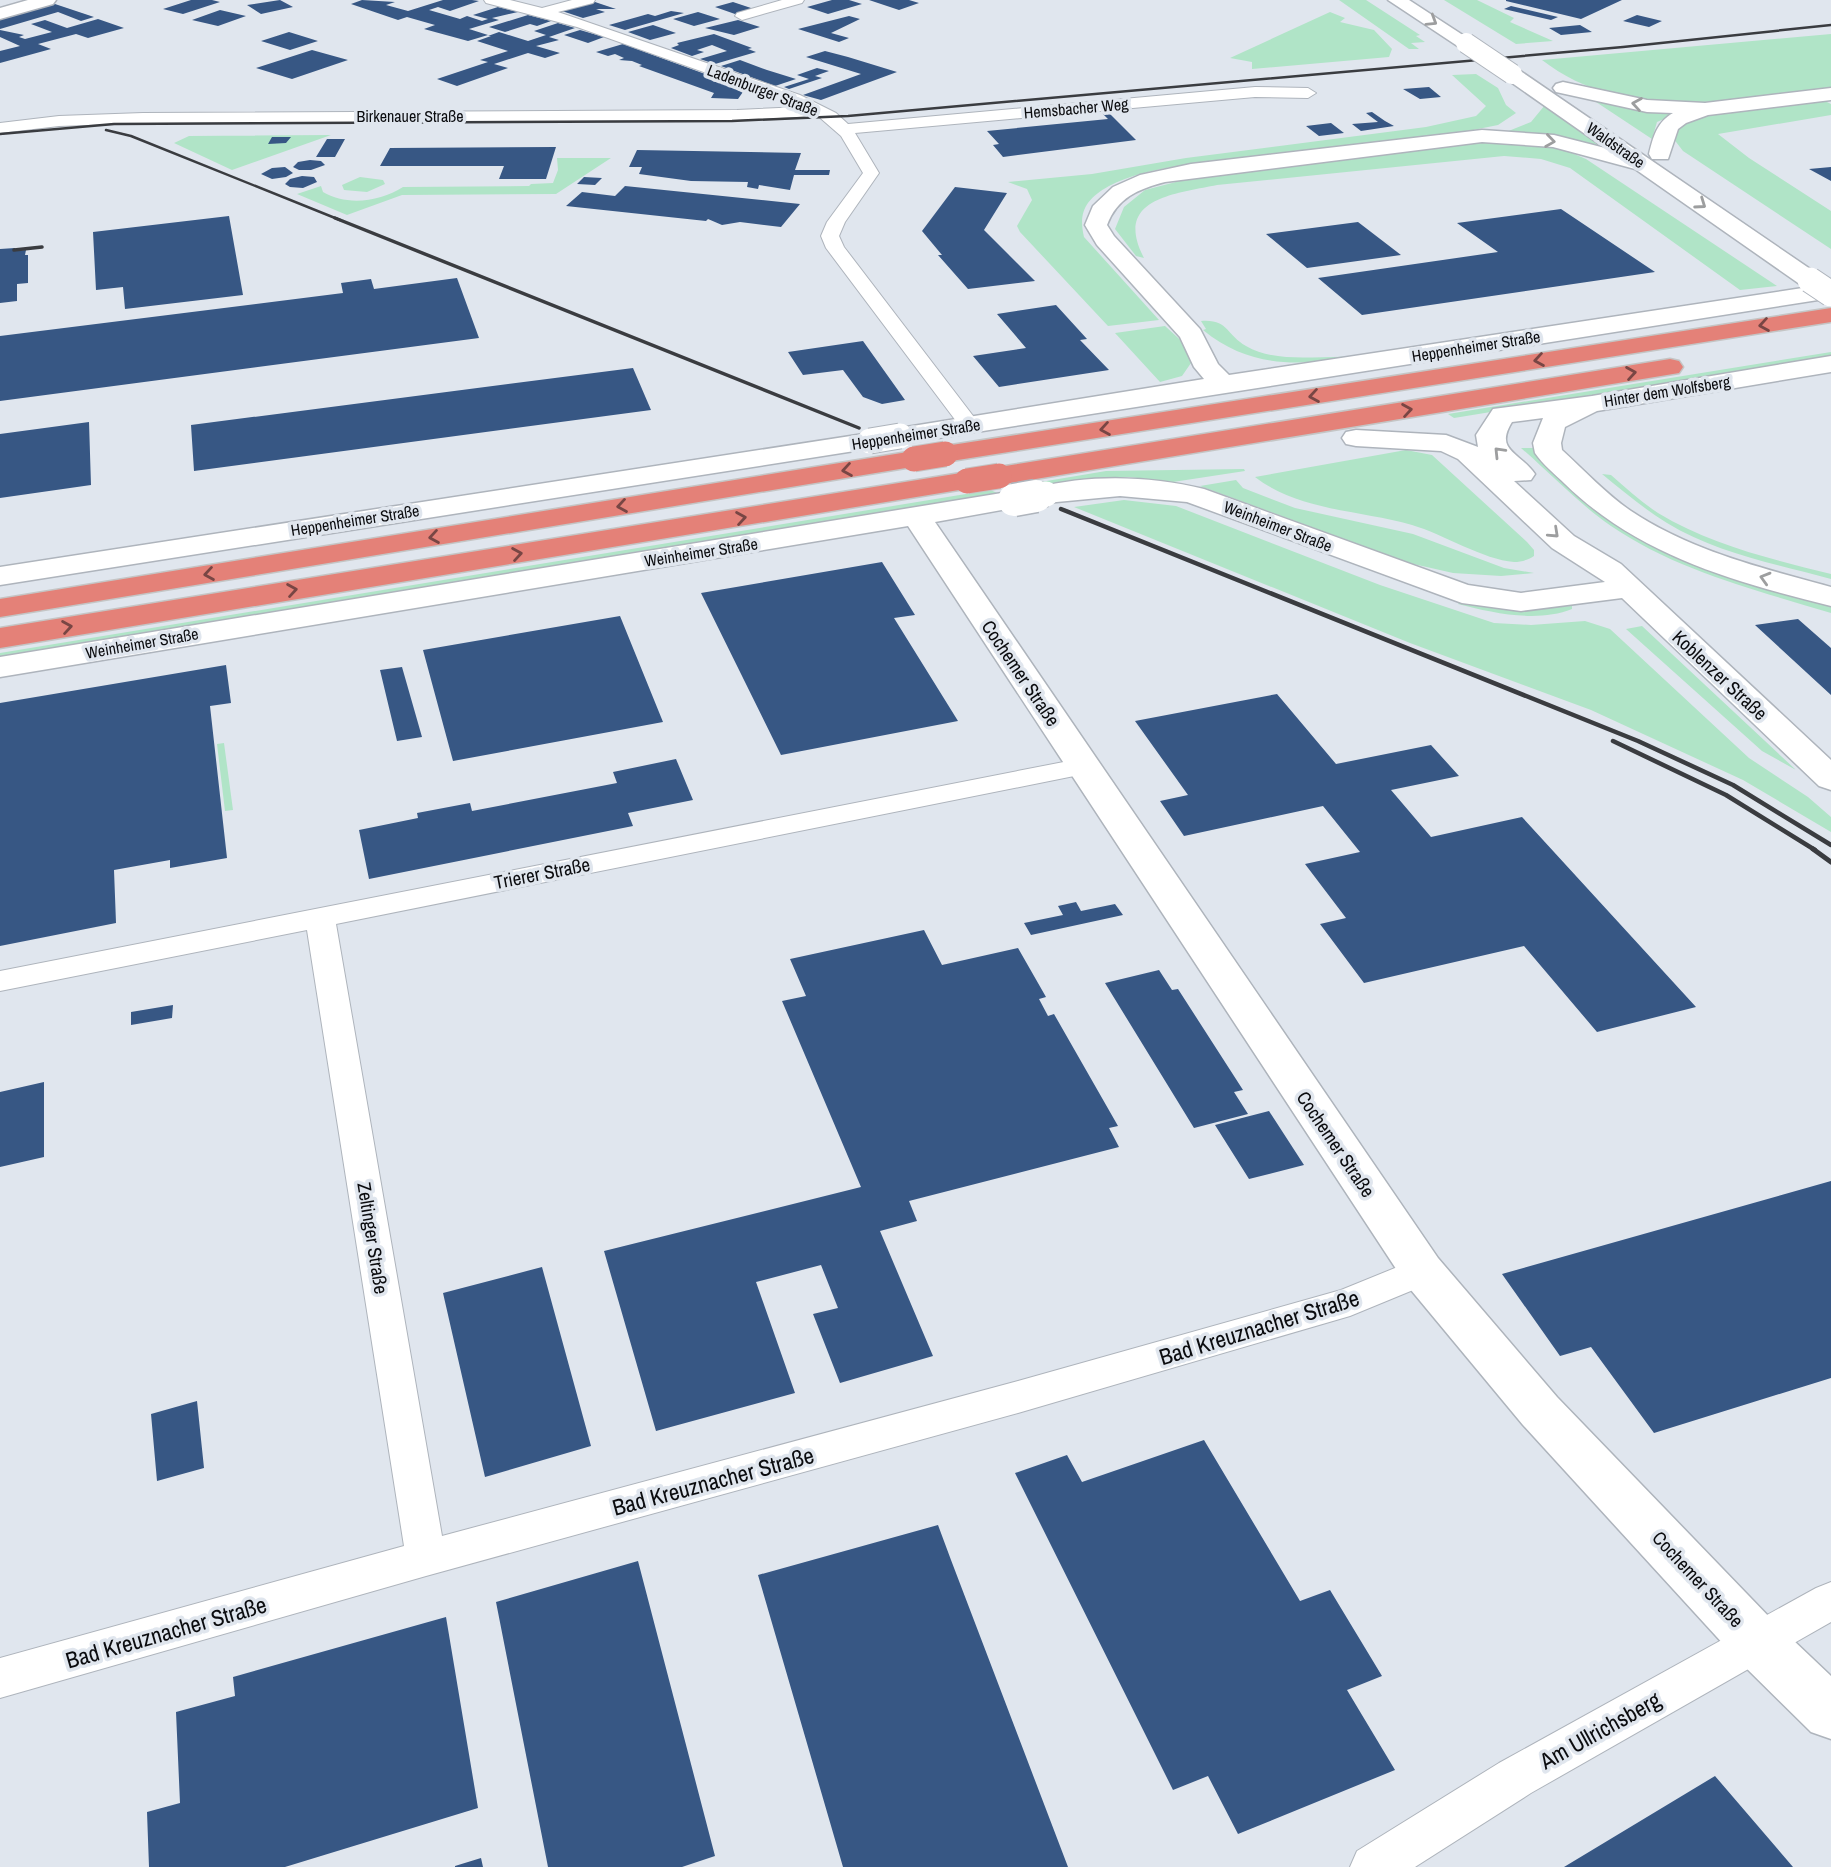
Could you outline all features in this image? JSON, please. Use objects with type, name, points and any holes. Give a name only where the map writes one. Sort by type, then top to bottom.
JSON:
[{"type":"highway","points":[[0,608],[907,448],[945,454],[1173,405],[1831,315]]},
{"type":"highway","points":[[0,638],[967,481],[1006,488],[1214,444],[1831,341]]},
{"type":"highway","points":[[1214,444],[1255,455],[1503,415]]},
{"type":"main road","points":[[0,14],[47,0]]},
{"type":"main road","name":"Waldstraße","points":[[1398,0],[1511,74],[1531,108],[1653,160]]},
{"type":"main road","name":"Waldstraße","points":[[1427,0],[1563,88],[1653,160],[1826,284]]},
{"type":"main road","points":[[1563,88],[1647,106],[1705,109],[1831,94]]},
{"type":"main road","points":[[1482,136],[1531,108]]},
{"type":"main road","points":[[1231,375],[1207,367],[1182,325],[1105,240],[1096,225],[1099,212],[1112,198],[1130,187],[1155,177],[1191,170],[1482,136],[1555,141],[1653,160],[1669,124],[1705,109]]},
{"type":"main road","name":"Heppenheimer Straße","points":[[0,576],[870,441],[907,448],[970,425],[1173,405],[1231,375],[1318,370],[1826,284]]},
{"type":"main road","name":"Hinter dem Wolfsberg","points":[[1503,415],[1592,404],[1831,364]]},
{"type":"main road","points":[[1592,404],[1553,424],[1547,443],[1549,453],[1620,516],[1671,547],[1734,569],[1831,597]]},
{"type":"main road","name":"Koblenzer Straße","points":[[1503,415],[1490,435],[1491,446],[1590,538],[1619,579]]},
{"type":"main road","name":"Koblenzer Straße","points":[[1356,438],[1446,443],[1468,453],[1563,541],[1619,579],[1831,779]]},
{"type":"main road","name":"Weinheimer Straße","points":[[0,667],[916,516],[1006,488],[1046,494],[1120,485],[1160,488],[1194,495],[1462,594],[1521,601],[1619,579]]},
{"type":"main road","name":"Cochemer Straße","points":[[916,516],[1422,1271],[1540,1411],[1756,1641],[1831,1713]]},
{"type":"street","name":"Ladenburger Straße","points":[[491,0],[543,12],[632,41],[820,111],[844,129],[871,173],[836,222],[830,236],[835,248],[970,425]]},
{"type":"street","points":[[543,12],[587,0]]},
{"type":"street","points":[[742,16],[797,0]]},
{"type":"street","name":"Hemsbacher Weg","points":[[844,129],[1255,92],[1308,93]]},
{"type":"street","name":"Birkenauer Straße","points":[[0,128],[59,121],[143,118],[737,115],[820,111]]},
{"type":"street","name":"Trierer Straße","points":[[0,981],[1084,766]]},
{"type":"street","name":"Zeltinger Straße","points":[[320,917],[426,1559]]},
{"type":"street","name":"Bad Kreuznacher Straße","points":[[0,1678],[1271,1325],[1350,1301],[1422,1271]]},
{"type":"street","name":"Am Ullrichsberg","points":[[1373,1867],[1515,1778],[1831,1601]]},
{"type":"green space","points":[[1339,0],[1366,0],[1420,35],[1416,36],[1425,42],[1411,43],[1419,49],[1409,49]]},
{"type":"green space","points":[[1444,0],[1477,0],[1514,18],[1510,22],[1553,41],[1516,44]]},
{"type":"green space","points":[[1330,12],[1345,18],[1340,22],[1374,30],[1392,49],[1389,57],[1252,69],[1252,62],[1230,58]]},
{"type":"green space","points":[[1831,34],[1831,87],[1720,101],[1645,100],[1609,93],[1575,80],[1542,60]]},
{"type":"green space","points":[[1476,74],[1498,88],[1506,105],[1516,113],[1498,125],[1463,132],[1160,169],[1125,179],[1095,196],[1083,213],[1084,237],[1159,320],[1108,326],[1017,226],[1032,200],[1027,189],[1008,182],[1092,174],[1186,158],[1426,127],[1476,116],[1486,106],[1452,75]]},
{"type":"green space","points":[[1587,96],[1680,112],[1657,122],[1652,139]]},
{"type":"green space","points":[[1821,99],[1831,104],[1831,115],[1718,134],[1749,158],[1831,211],[1831,249],[1683,151],[1673,138],[1677,128],[1702,117]]},
{"type":"green space","points":[[1545,105],[1610,150],[1501,134],[1531,122]]},
{"type":"green space","points":[[331,135],[232,170],[174,143],[189,136]]},
{"type":"green space","points":[[1488,141],[1560,148],[1586,159],[1777,286],[1740,290],[1570,168],[1541,159],[1504,156],[1217,185],[1166,196],[1142,211],[1136,223],[1136,238],[1144,258],[1136,256],[1115,229],[1124,207],[1145,190],[1195,177]]},
{"type":"green space","points":[[557,158],[611,158],[556,194],[402,195],[347,215],[297,194],[321,186],[323,192],[352,201],[374,199],[403,187],[529,186],[553,183],[558,170]]},
{"type":"green space","points":[[360,177],[383,180],[385,184],[367,192],[344,190],[342,185]]},
{"type":"green space","points":[[1201,321],[1222,325],[1239,342],[1258,352],[1299,358],[1354,357],[1313,362],[1256,358],[1220,342],[1203,330],[1206,329]]},
{"type":"green space","points":[[1165,326],[1187,346],[1191,363],[1182,376],[1160,382],[1115,333]]},
{"type":"green space","points":[[1831,352],[1831,357],[1454,418],[1448,414]]},
{"type":"green space","points":[[1521,448],[1538,448],[1591,500],[1831,605],[1831,613],[1718,578],[1636,542],[1588,508]]},
{"type":"green space","points":[[1406,450],[1432,455],[1527,542],[1534,550],[1534,556],[1519,562],[1490,557],[1412,525],[1291,497],[1255,477]]},
{"type":"green space","points":[[1106,471],[1245,471],[1173,482],[1129,477],[1032,488],[1023,485]]},
{"type":"green space","points":[[1602,474],[1611,475],[1658,513],[1699,534],[1742,550],[1831,574],[1831,579],[1747,557],[1686,533],[1650,512]]},
{"type":"green space","points":[[1236,480],[1243,488],[1295,508],[1413,534],[1504,568],[1534,573],[1501,576],[1453,573],[1409,563],[1200,486]]},
{"type":"green space","points":[[990,490],[1000,494],[0,659],[0,653]]},
{"type":"green space","points":[[1124,500],[1176,506],[1380,585],[1494,623],[1531,625],[1585,621],[1610,629],[1749,758],[1808,797],[1831,817],[1831,832],[1743,780],[1591,710],[1410,643],[1074,507]]},
{"type":"green space","points":[[1460,602],[1518,609],[1572,606],[1572,609],[1530,616],[1486,611],[1458,604]]},
{"type":"green space","points":[[1642,626],[1796,770],[1762,751],[1626,629]]},
{"type":"green space","points":[[224,743],[233,810],[225,811],[217,744]]},
{"type":"building","points":[[191,0],[220,2],[183,14],[163,9]]},
{"type":"building","points":[[280,0],[293,7],[261,14],[247,5]]},
{"type":"building","points":[[362,0],[395,2],[386,5],[408,11],[443,0],[479,1],[450,11],[438,7],[429,10],[460,19],[467,16],[482,21],[488,19],[473,15],[498,7],[518,12],[492,18],[499,20],[469,29],[488,35],[468,41],[424,29],[435,25],[407,17],[398,20],[351,4]]},
{"type":"building","points":[[832,0],[849,0],[862,4],[828,14],[807,7]]},
{"type":"building","points":[[869,0],[909,0],[919,3],[899,10]]},
{"type":"building","points":[[1506,0],[1622,0],[1581,19],[1506,1]]},
{"type":"building","points":[[595,2],[616,9],[596,9],[605,12],[583,18],[562,11]]},
{"type":"building","points":[[733,2],[754,9],[735,14],[715,7]]},
{"type":"building","points":[[52,3],[94,17],[81,21],[58,12],[0,29],[0,18]]},
{"type":"building","points":[[1511,6],[1558,17],[1551,20],[1504,9]]},
{"type":"building","points":[[220,10],[246,16],[218,26],[192,20]]},
{"type":"building","points":[[671,11],[684,13],[625,30],[609,25],[648,14],[655,16]]},
{"type":"building","points":[[698,12],[720,19],[694,26],[673,19]]},
{"type":"building","points":[[528,15],[551,21],[505,32],[489,27]]},
{"type":"building","points":[[1637,15],[1662,21],[1649,27],[1623,21]]},
{"type":"building","points":[[849,16],[860,19],[831,33],[849,38],[839,42],[798,29]]},
{"type":"building","points":[[98,19],[124,28],[88,38],[76,34],[38,44],[51,49],[0,63],[0,51],[20,46],[0,37],[0,30],[24,35],[19,37],[25,39],[52,32],[31,24],[45,20],[67,28]]},
{"type":"building","points":[[738,20],[760,27],[734,35],[705,28]]},
{"type":"building","points":[[558,23],[575,28],[549,37],[559,40],[536,46],[560,53],[545,58],[528,53],[494,64],[508,68],[457,86],[437,79],[488,62],[480,60],[508,51],[477,41],[499,32],[528,41],[546,35],[534,31]]},
{"type":"building","points":[[653,25],[676,33],[650,40],[628,32]]},
{"type":"building","points":[[1580,25],[1592,32],[1561,35],[1549,28]]},
{"type":"building","points":[[580,30],[604,37],[588,43],[564,35]]},
{"type":"building","points":[[289,32],[318,41],[290,50],[261,41]]},
{"type":"building","points":[[714,34],[752,48],[748,49],[756,52],[715,64],[700,59],[727,51],[712,45],[697,50],[704,52],[692,56],[671,48],[679,45],[677,43]]},
{"type":"building","points":[[623,44],[745,89],[738,99],[711,98],[714,93],[639,66],[642,65],[632,61],[619,60],[624,58],[615,54],[608,56],[596,52]]},
{"type":"building","points":[[312,50],[348,60],[292,79],[256,68]]},
{"type":"building","points":[[825,51],[897,72],[821,100],[803,95],[861,74],[806,57]]},
{"type":"building","points":[[740,60],[796,79],[775,86],[721,66]]},
{"type":"building","points":[[817,68],[829,71],[815,76],[822,78],[789,89],[784,87],[809,79],[797,75]]},
{"type":"building","points":[[1429,87],[1441,97],[1420,99],[1403,89]]},
{"type":"building","points":[[1372,112],[1394,126],[1361,131],[1352,124],[1378,122],[1366,113]]},
{"type":"building","points":[[1102,113],[1109,113],[1136,140],[1003,157],[993,145],[999,144],[987,131],[1108,119]]},
{"type":"building","points":[[1331,123],[1344,133],[1319,136],[1306,126]]},
{"type":"building","points":[[272,137],[291,137],[286,143],[268,144]]},
{"type":"building","points":[[327,139],[345,139],[335,157],[316,157]]},
{"type":"building","points":[[556,147],[546,179],[499,179],[504,166],[380,166],[390,148]]},
{"type":"building","points":[[637,150],[801,153],[795,170],[830,170],[829,175],[794,175],[790,190],[759,185],[758,189],[747,187],[748,182],[691,181],[639,174],[642,167],[629,167]]},
{"type":"building","points":[[321,161],[325,165],[311,170],[293,167],[298,162]]},
{"type":"building","points":[[285,167],[293,173],[272,179],[261,174],[272,168]]},
{"type":"building","points":[[1831,167],[1831,181],[1809,169]]},
{"type":"building","points":[[314,177],[317,182],[303,188],[285,184],[290,179]]},
{"type":"building","points":[[584,177],[602,178],[595,185],[577,184]]},
{"type":"building","points":[[625,186],[800,204],[781,227],[740,222],[722,225],[708,219],[706,221],[566,206],[582,192],[615,196]]},
{"type":"building","points":[[955,187],[1007,193],[984,230],[1035,281],[968,289],[938,255],[942,255],[922,231]]},
{"type":"building","points":[[1561,209],[1655,272],[1362,315],[1318,278],[1498,252],[1457,223]]},
{"type":"building","points":[[229,216],[243,295],[125,309],[123,287],[96,290],[93,232]]},
{"type":"building","points":[[1358,222],[1401,255],[1307,268],[1266,234]]},
{"type":"building","points":[[15,248],[15,251],[26,250],[25,255],[28,255],[28,283],[17,284],[17,301],[0,303],[0,249]]},
{"type":"building","points":[[457,278],[479,338],[0,401],[0,336],[343,293],[341,283],[371,279],[374,289]]},
{"type":"building","points":[[1056,305],[1087,339],[1080,340],[1109,370],[999,387],[973,356],[1026,348],[997,314]]},
{"type":"building","points":[[863,341],[905,400],[882,404],[863,397],[843,370],[803,375],[788,352]]},
{"type":"building","points":[[633,368],[651,410],[194,471],[191,425]]},
{"type":"building","points":[[89,422],[91,485],[0,498],[0,434]]},
{"type":"building","points":[[882,562],[915,615],[894,618],[958,721],[781,755],[701,593]]},
{"type":"building","points":[[620,616],[663,722],[453,761],[423,650]]},
{"type":"building","points":[[1798,619],[1831,648],[1831,695],[1755,625]]},
{"type":"building","points":[[226,665],[231,703],[210,706],[227,858],[170,868],[170,860],[114,870],[116,923],[0,946],[0,703]]},
{"type":"building","points":[[402,667],[422,737],[397,741],[380,670]]},
{"type":"building","points":[[1277,694],[1336,764],[1431,745],[1459,776],[1391,790],[1431,837],[1522,817],[1696,1007],[1597,1032],[1524,946],[1364,983],[1320,924],[1346,918],[1305,864],[1360,852],[1323,806],[1184,836],[1160,801],[1188,795],[1135,721]]},
{"type":"building","points":[[676,759],[693,800],[628,813],[633,826],[369,879],[359,830],[418,818],[417,813],[470,803],[472,811],[617,783],[613,772]]},
{"type":"building","points":[[1076,902],[1081,911],[1115,904],[1123,915],[1031,935],[1024,923],[1063,915],[1058,906]]},
{"type":"building","points":[[924,930],[942,965],[1018,948],[1046,997],[1039,999],[1048,1016],[1054,1014],[1118,1126],[1109,1128],[1119,1147],[909,1201],[917,1221],[880,1231],[933,1356],[840,1383],[813,1314],[838,1308],[821,1265],[756,1282],[795,1393],[656,1431],[604,1251],[861,1187],[782,1001],[806,996],[790,959]]},
{"type":"building","points":[[1159,970],[1172,990],[1178,989],[1243,1090],[1234,1092],[1248,1114],[1194,1128],[1105,983]]},
{"type":"building","points":[[173,1005],[172,1018],[131,1025],[131,1012]]},
{"type":"building","points":[[44,1082],[44,1157],[0,1167],[0,1092]]},
{"type":"building","points":[[1269,1111],[1304,1165],[1249,1179],[1215,1125]]},
{"type":"building","points":[[1831,1181],[1831,1378],[1654,1433],[1591,1347],[1560,1356],[1502,1274]]},
{"type":"building","points":[[542,1267],[591,1446],[485,1477],[443,1293]]},
{"type":"building","points":[[197,1401],[204,1468],[157,1481],[151,1414]]},
{"type":"building","points":[[1204,1440],[1300,1601],[1330,1590],[1382,1676],[1347,1690],[1395,1770],[1238,1834],[1208,1776],[1173,1790],[1015,1473],[1067,1455],[1082,1482]]},
{"type":"building","points":[[938,1525],[1068,1867],[843,1867],[758,1575]]},
{"type":"building","points":[[638,1561],[715,1856],[682,1867],[548,1867],[496,1602]]},
{"type":"building","points":[[446,1617],[478,1808],[285,1867],[149,1867],[147,1812],[180,1803],[176,1712],[235,1696],[233,1677]]},
{"type":"building","points":[[1715,1776],[1793,1867],[1564,1867]]},
{"type":"building","points":[[481,1858],[483,1867],[455,1867],[455,1866]]},
{"type":"railway","points":[[0,134],[114,124],[732,121],[848,116],[1623,47],[1831,25]]},
{"type":"railway","points":[[106,130],[131,136],[340,220]]},
{"type":"railway","points":[[335,218],[859,428]]},
{"type":"railway","points":[[14,250],[42,247]]},
{"type":"railway","points":[[1061,509],[1638,741],[1733,785],[1831,845]]},
{"type":"railway","points":[[1613,741],[1726,795],[1815,850]]},
{"type":"railway","points":[[1813,849],[1831,862]]}]
